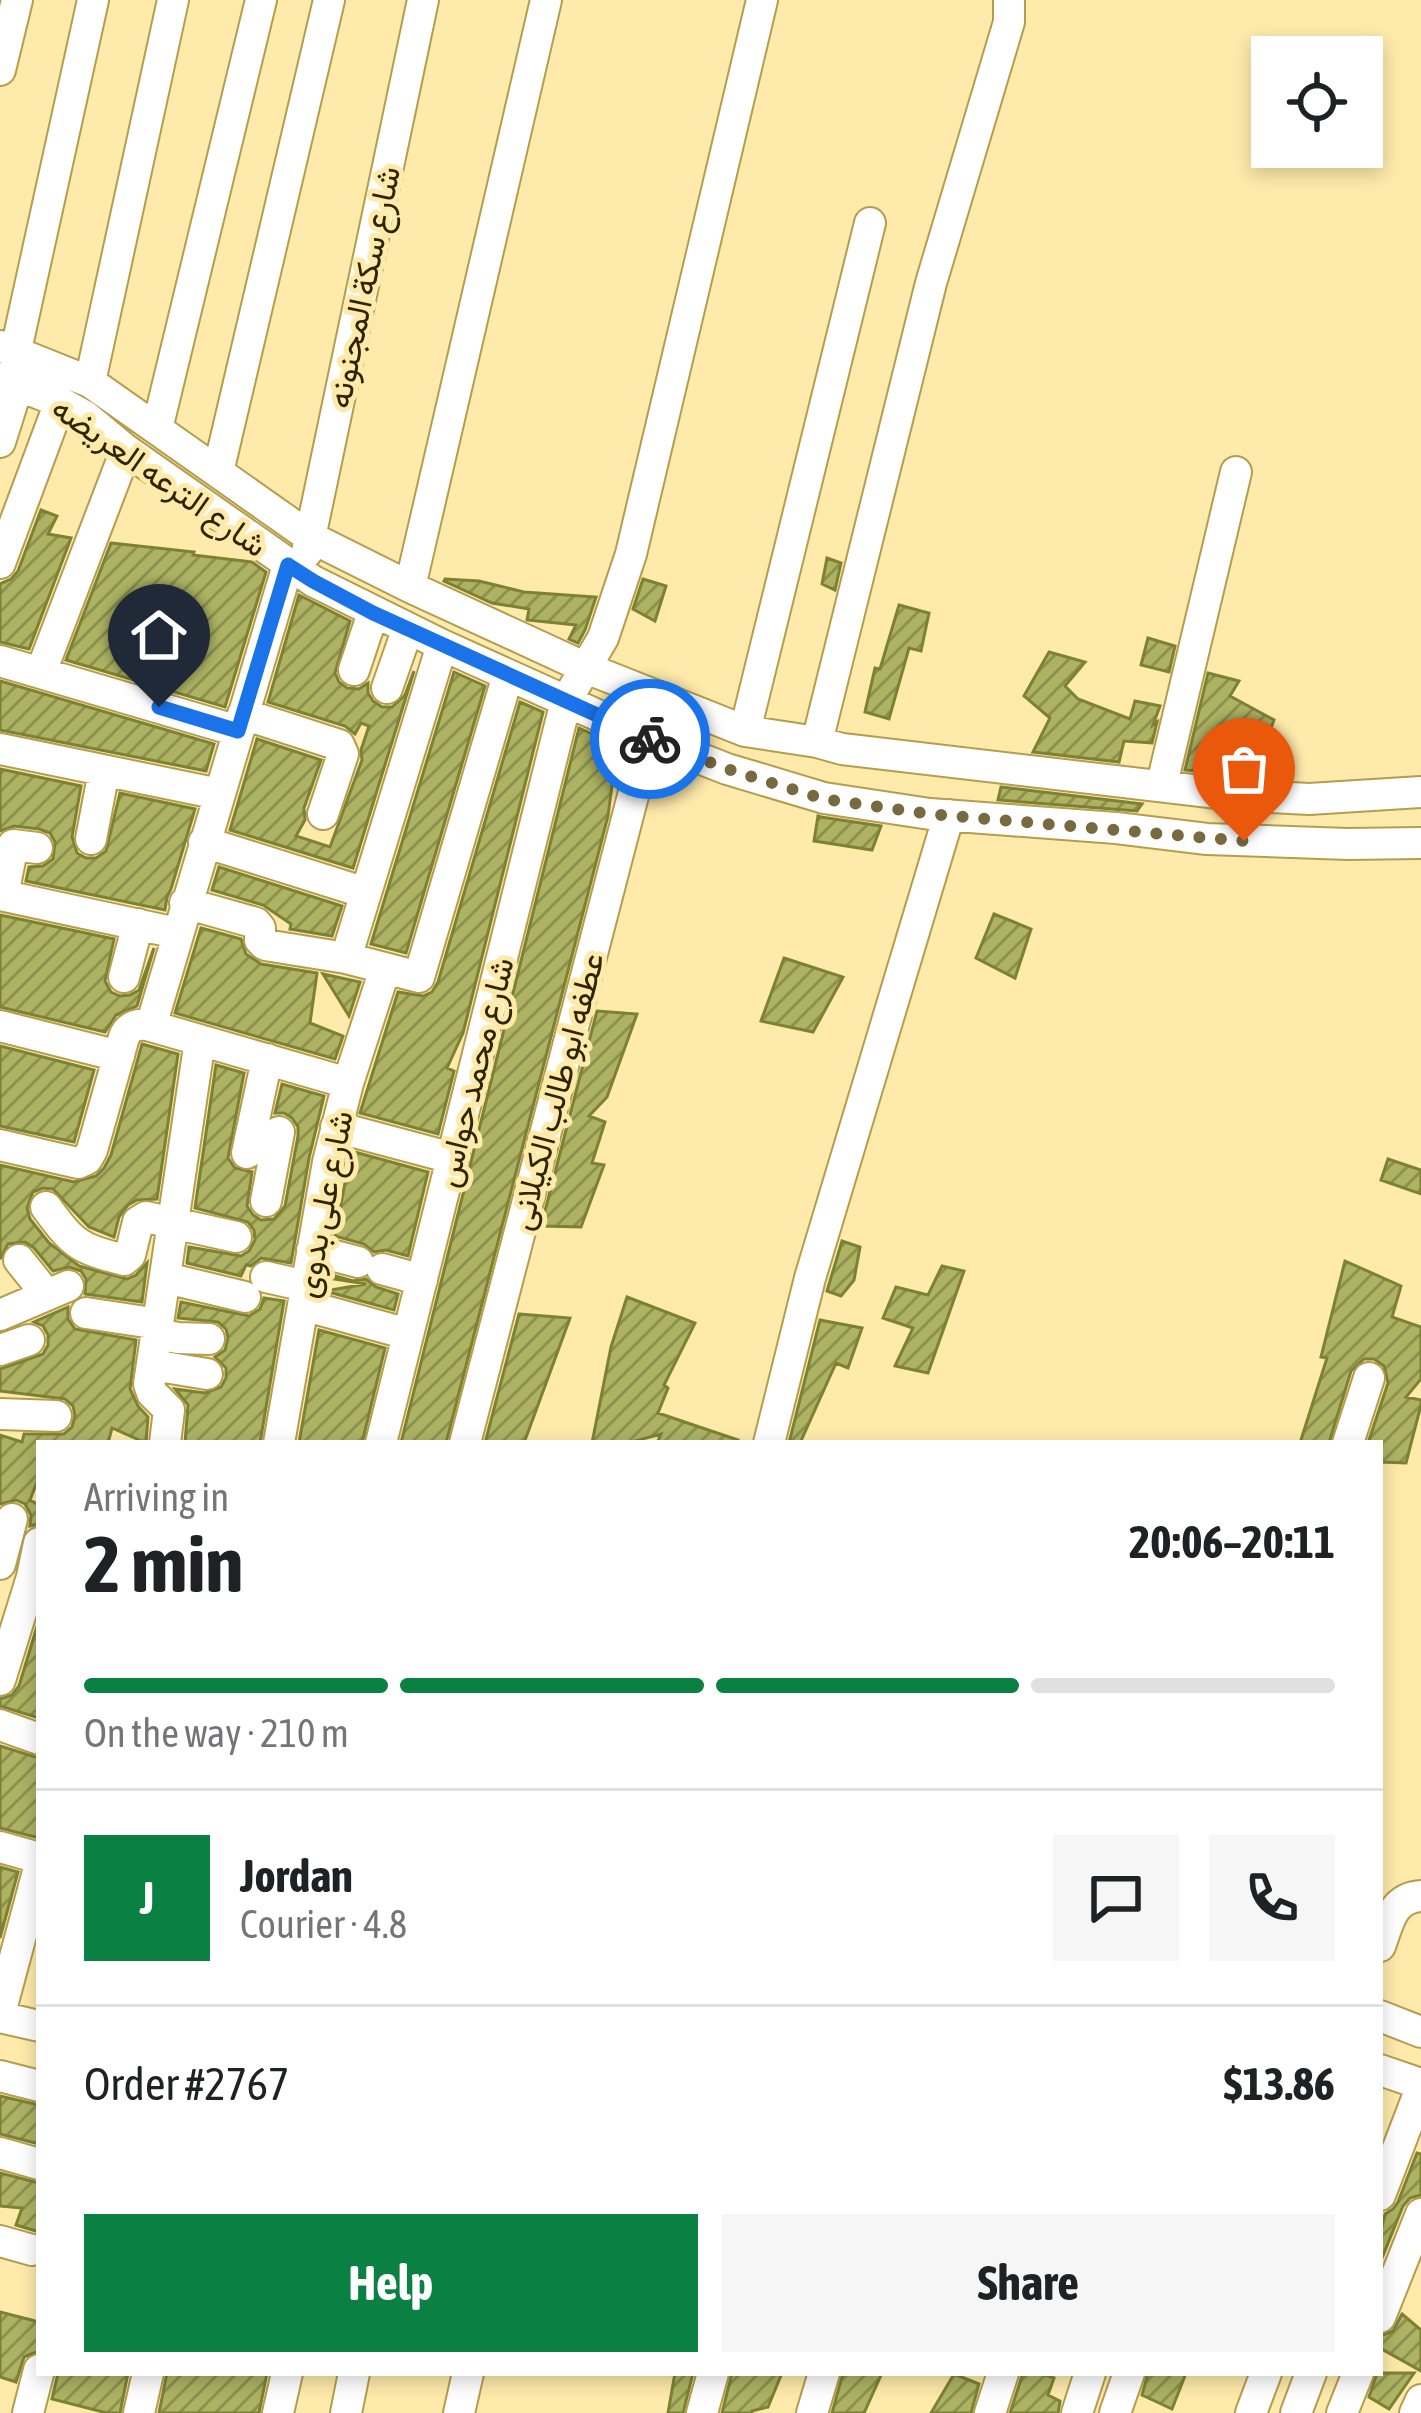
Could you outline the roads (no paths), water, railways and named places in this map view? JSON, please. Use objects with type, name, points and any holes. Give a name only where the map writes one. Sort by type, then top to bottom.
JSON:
[{"type":"street","points":[[0,70],[16,0]]},
{"type":"street","points":[[8,348],[93,0]]},
{"type":"street","points":[[90,382],[173,0]]},
{"type":"street","points":[[157,429],[262,0]]},
{"type":"street","points":[[218,472],[329,0]]},
{"type":"street","name":"شارع سكة المجنونه","points":[[151,1026],[241,722],[310,538],[423,0]]},
{"type":"street","points":[[410,587],[547,0]]},
{"type":"street","name":"شارع محمد حواس","points":[[382,1440],[566,701],[603,638],[631,554],[762,0]]},
{"type":"street","points":[[817,742],[931,284],[1010,22],[1009,0]]},
{"type":"street","points":[[745,731],[870,223]]},
{"type":"street","name":"شارع الترعه العريضه","points":[[8,348],[90,382],[310,538],[586,668],[745,731],[842,749],[1234,795],[1309,799],[1421,792]]},
{"type":"street","points":[[0,442],[9,381]]},
{"type":"street","name":"شارع الترعه العريضه","points":[[9,381],[85,416],[295,569],[373,613],[727,769],[805,794],[949,815],[1208,839],[1421,843]]},
{"type":"street","points":[[0,562],[60,402]]},
{"type":"street","points":[[41,672],[126,450]]},
{"type":"street","points":[[1162,784],[1236,472]]},
{"type":"street","points":[[354,670],[373,613]]},
{"type":"street","points":[[387,688],[408,628]]},
{"type":"street","points":[[346,958],[442,645]]},
{"type":"street","points":[[0,661],[339,745],[343,754],[323,814]]},
{"type":"street","name":"شارع على بدوى","points":[[267,1440],[305,1295],[328,1162],[348,1083],[400,973],[422,973],[508,675]]},
{"type":"street","name":"عطفه ابو طالب الكيلانى","points":[[466,1440],[648,738]]},
{"type":"street","points":[[0,749],[219,794]]},
{"type":"street","points":[[91,838],[104,771]]},
{"type":"street","points":[[770,1440],[810,1278],[949,815]]},
{"type":"street","points":[[204,842],[366,893]]},
{"type":"street","points":[[38,848],[14,844],[2,895],[138,925],[181,918],[254,921],[265,945],[346,958],[400,973]]},
{"type":"street","points":[[124,977],[138,925]]},
{"type":"street","points":[[0,1145],[83,1162],[92,1150],[127,1032],[136,1025],[348,1083]]},
{"type":"street","points":[[0,1026],[119,1056]]},
{"type":"street","points":[[165,1440],[169,1410],[150,1389],[200,1040]]},
{"type":"street","points":[[266,1201],[267,1059]]},
{"type":"street","points":[[336,1127],[452,1158]]},
{"type":"street","points":[[267,1144],[328,1162]]},
{"type":"street","points":[[46,1207],[80,1247],[124,1260],[129,1258],[141,1219],[150,1217],[236,1237]]},
{"type":"street","points":[[312,1250],[422,1280]]},
{"type":"street","points":[[0,1315],[58,1290],[19,1260]]},
{"type":"street","points":[[166,1278],[305,1295],[408,1334]]},
{"type":"street","points":[[86,1313],[156,1341],[207,1373]]},
{"type":"street","points":[[156,1341],[208,1339]]},
{"type":"street","points":[[1349,1440],[1369,1378]]},
{"type":"street","points":[[2,1423],[56,1416]]},
{"type":"street","points":[[0,1564],[17,1518]]},
{"type":"street","points":[[0,1679],[36,1557]]},
{"type":"street","points":[[0,1725],[36,1738]]},
{"type":"street","points":[[0,1847],[36,1857]]},
{"type":"street","points":[[36,1879],[0,2015],[36,2025]]},
{"type":"street","points":[[1383,1939],[1397,1905],[1408,1897],[1421,1896]]},
{"type":"street","points":[[1383,2017],[1421,2032]]},
{"type":"street","points":[[1383,2073],[1421,2086],[1383,2187]]},
{"type":"street","points":[[0,2076],[36,2085]]},
{"type":"street","points":[[0,2153],[36,2163]]},
{"type":"street","points":[[1383,2309],[1421,2214]]},
{"type":"street","points":[[0,2241],[32,2250]]},
{"type":"street","points":[[28,2413],[37,2376]]},
{"type":"street","points":[[139,2413],[147,2376]]},
{"type":"street","points":[[278,2413],[285,2376]]},
{"type":"street","points":[[346,2413],[353,2376]]},
{"type":"street","points":[[459,2413],[467,2376]]},
{"type":"street","points":[[702,2413],[712,2376]]},
{"type":"street","points":[[812,2413],[823,2376]]},
{"type":"street","points":[[990,2413],[1002,2376]]},
{"type":"street","points":[[1077,2413],[1089,2376]]},
{"type":"street","points":[[1115,2413],[1128,2376]]},
{"type":"street","points":[[1251,2413],[1265,2376]]},
{"type":"street","points":[[1296,2413],[1310,2376]]},
{"type":"street","points":[[1342,2413],[1357,2376]]},
{"type":"street","points":[[1415,2413],[1421,2400]]}]
